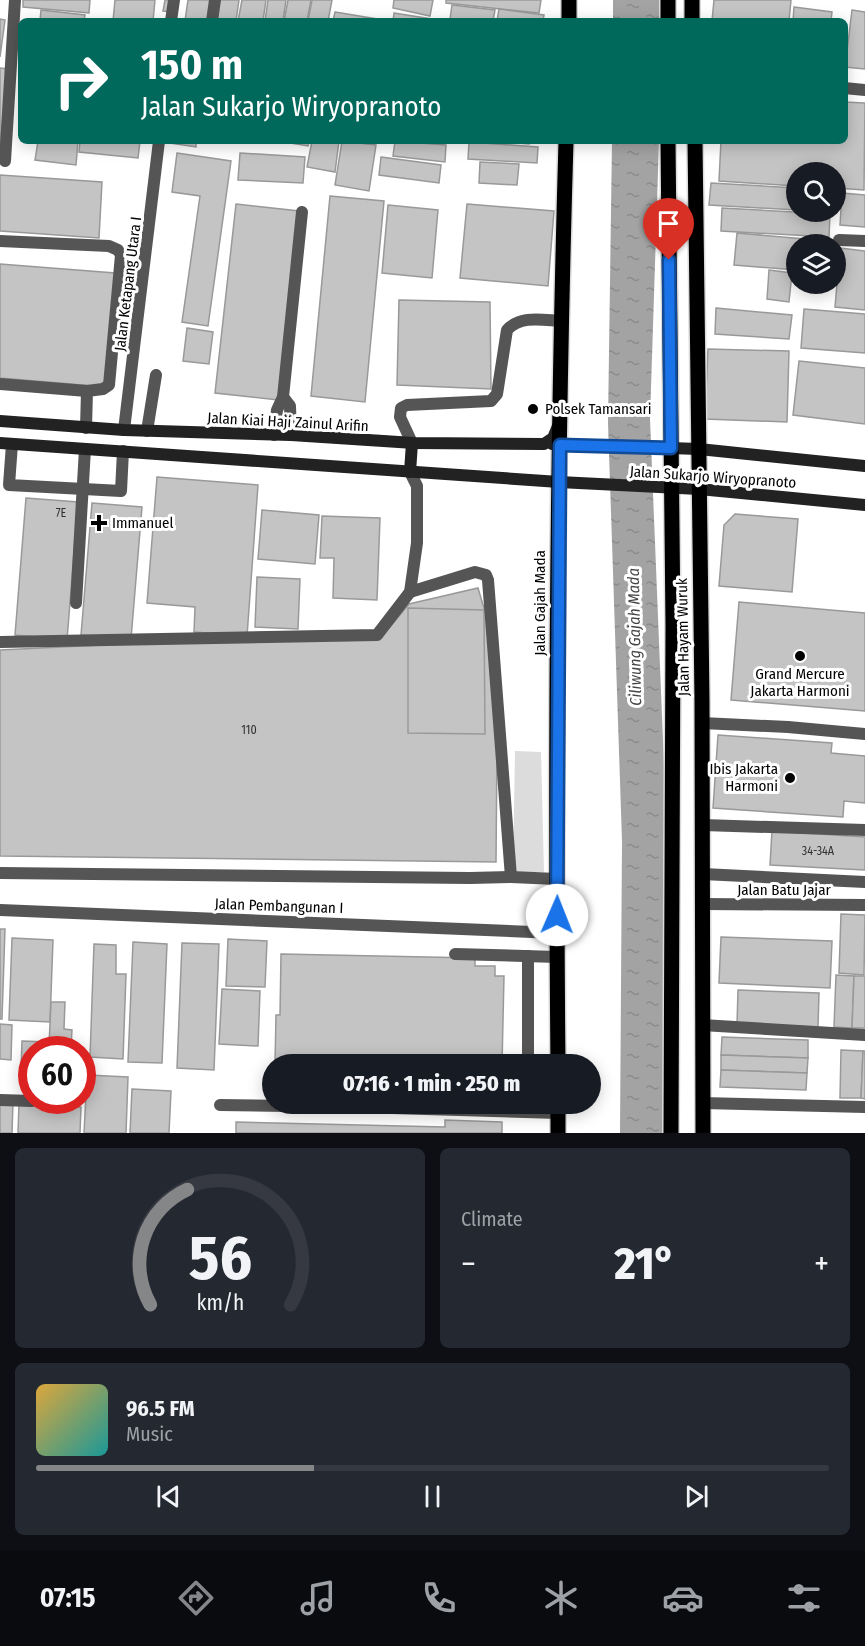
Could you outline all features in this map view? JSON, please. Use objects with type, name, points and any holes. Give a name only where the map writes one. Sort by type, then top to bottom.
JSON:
[{"type":"main road","points":[[569,0],[569,18]]},
{"type":"main road","points":[[668,0],[668,18]]},
{"type":"main road","points":[[692,0],[692,18]]},
{"type":"main road","name":"Jalan Gajah Mada","points":[[558,1054],[556,933],[559,482],[552,444],[560,419],[566,144]]},
{"type":"main road","name":"Jalan Hayam Wuruk","points":[[668,144],[664,487],[673,898],[671,1133]]},
{"type":"main road","name":"Jalan Hayam Wuruk","points":[[695,144],[703,825],[703,1133]]},
{"type":"main road","name":"Jalan Kiai Haji Zainul Arifin","points":[[0,421],[86,428],[291,435],[412,443],[552,444]]},
{"type":"main road","points":[[6,443],[559,482]]},
{"type":"main road","points":[[410,472],[412,443]]},
{"type":"main road","name":"Jalan Sukarjo Wiryopranoto","points":[[552,444],[699,450],[865,466]]},
{"type":"main road","name":"Jalan Sukarjo Wiryopranoto","points":[[559,482],[699,489],[865,505]]},
{"type":"main road","points":[[558,1114],[558,1133]]},
{"type":"street","points":[[5,161],[15,0]]},
{"type":"street","points":[[171,18],[174,0]]},
{"type":"street","points":[[212,18],[215,0]]},
{"type":"street","points":[[848,88],[865,90]]},
{"type":"street","name":"Jalan Ketapang Utara I","points":[[124,430],[159,144]]},
{"type":"street","points":[[274,435],[277,410],[283,397],[302,212]]},
{"type":"street","points":[[846,240],[865,241]]},
{"type":"street","points":[[0,241],[109,246],[118,250],[121,255],[108,385],[103,389],[87,391],[0,384]]},
{"type":"street","points":[[412,443],[400,417],[401,408],[407,405],[491,400],[497,394],[507,330],[514,323],[532,319],[561,321]]},
{"type":"street","points":[[147,431],[156,375]]},
{"type":"street","points":[[86,428],[87,391]]},
{"type":"street","points":[[283,397],[291,406],[291,435]]},
{"type":"street","points":[[6,443],[9,485],[121,490],[123,451]]},
{"type":"street","points":[[76,603],[85,449]]},
{"type":"street","points":[[0,642],[370,636],[377,634],[410,591],[417,543],[417,486],[410,472]]},
{"type":"street","points":[[410,591],[475,572],[486,575],[488,580],[511,877]]},
{"type":"street","points":[[702,723],[865,734]]},
{"type":"street","points":[[703,825],[865,830]]},
{"type":"street","points":[[0,873],[557,879]]},
{"type":"street","points":[[703,874],[865,882]]},
{"type":"street","name":"Jalan Batu Jajar","points":[[703,904],[865,905]]},
{"type":"street","name":"Jalan Pembangunan I","points":[[0,910],[556,933]]},
{"type":"street","points":[[455,954],[557,957]]},
{"type":"street","points":[[528,956],[528,1054]]},
{"type":"street","points":[[702,1025],[865,1035]]},
{"type":"street","points":[[0,1100],[18,1101]]},
{"type":"street","points":[[702,1103],[865,1107]]},
{"type":"street","points":[[220,1105],[262,1106]]},
{"type":"shaded area","points":[[515,751],[541,752],[544,872],[513,872]]},
{"type":"water","points":[[613,0],[663,0],[663,18],[613,18]]},
{"type":"water","name":"Ciliwung Gajah Mada","points":[[612,144],[659,144],[650,419],[667,839],[663,1133],[620,1133],[622,841],[608,423]]},
{"type":"building","points":[[23,0],[90,0],[89,13],[23,7]]},
{"type":"building","points":[[115,0],[155,0],[153,18],[113,18]]},
{"type":"building","points":[[165,0],[169,0],[172,12],[163,11]]},
{"type":"building","points":[[188,0],[213,0],[210,18],[185,18]]},
{"type":"building","points":[[218,0],[239,0],[236,18],[215,18]]},
{"type":"building","points":[[242,0],[266,0],[263,18],[239,18]]},
{"type":"building","points":[[268,0],[286,0],[283,18],[265,18]]},
{"type":"building","points":[[288,0],[311,0],[308,18],[285,18]]},
{"type":"building","points":[[312,0],[332,0],[329,18],[309,18]]},
{"type":"building","points":[[394,0],[433,0],[430,16],[393,8]]},
{"type":"building","points":[[446,0],[541,0],[539,13],[446,3]]},
{"type":"building","points":[[714,0],[791,0],[789,18],[712,18]]},
{"type":"building","points":[[452,5],[495,10],[494,18],[450,18]]},
{"type":"building","points":[[794,7],[832,12],[831,18],[793,18]]},
{"type":"building","points":[[499,9],[544,15],[544,18],[498,18]]},
{"type":"building","points":[[41,10],[85,15],[84,18],[40,18]]},
{"type":"building","points":[[852,10],[865,12],[865,69],[848,67]]},
{"type":"building","points":[[335,12],[371,18],[334,18]]},
{"type":"building","points":[[394,13],[426,18],[393,18]]},
{"type":"building","points":[[0,19],[5,20],[0,57]]},
{"type":"building","points":[[0,68],[8,69],[0,149]]},
{"type":"building","points":[[848,102],[865,103],[864,190],[846,189],[846,162],[786,162],[786,185],[719,181],[721,144],[848,144]]},
{"type":"building","points":[[38,144],[78,144],[76,165],[35,160]]},
{"type":"building","points":[[80,144],[140,144],[138,158],[79,152]]},
{"type":"building","points":[[176,144],[196,144],[196,147]]},
{"type":"building","points":[[311,144],[339,144],[335,172],[307,167]]},
{"type":"building","points":[[342,144],[376,145],[369,191],[335,185]]},
{"type":"building","points":[[395,144],[446,145],[445,162],[393,156]]},
{"type":"building","points":[[469,144],[538,147],[537,163],[468,159]]},
{"type":"building","points":[[177,153],[231,161],[208,326],[182,322],[200,196],[172,192]]},
{"type":"building","points":[[240,153],[305,157],[303,183],[238,180]]},
{"type":"building","points":[[381,157],[441,165],[439,183],[379,175]]},
{"type":"building","points":[[480,162],[519,164],[517,185],[479,183]]},
{"type":"building","points":[[0,175],[102,182],[99,238],[0,231]]},
{"type":"building","points":[[711,183],[786,187],[786,209],[709,205]]},
{"type":"building","points":[[846,193],[865,195],[865,227],[840,225],[840,222],[846,222]]},
{"type":"building","points":[[330,196],[384,201],[365,402],[311,396]]},
{"type":"building","points":[[236,204],[299,211],[278,400],[215,393]]},
{"type":"building","points":[[467,204],[554,211],[548,286],[460,278]]},
{"type":"building","points":[[388,205],[438,210],[432,278],[382,273]]},
{"type":"building","points":[[722,208],[786,212],[786,222],[830,222],[829,234],[786,235],[721,231]]},
{"type":"building","points":[[737,233],[786,237],[786,269],[734,265]]},
{"type":"building","points":[[846,249],[865,251],[865,310],[835,307],[836,294],[846,294]]},
{"type":"building","points":[[0,264],[115,273],[106,387],[0,378]]},
{"type":"building","points":[[769,270],[786,272],[786,294],[790,294],[789,302],[767,299]]},
{"type":"building","points":[[399,300],[490,302],[491,389],[397,385]]},
{"type":"building","points":[[716,308],[792,315],[789,339],[715,334]]},
{"type":"building","points":[[804,309],[865,314],[865,353],[801,348]]},
{"type":"building","points":[[187,328],[213,332],[209,364],[183,361]]},
{"type":"building","points":[[708,349],[789,351],[787,422],[705,419]]},
{"type":"building","points":[[799,361],[865,368],[865,424],[793,415]]},
{"type":"building","points":[[157,477],[258,485],[247,636],[194,632],[195,607],[147,603]]},
{"type":"building","points":[[26,498],[78,502],[67,640],[15,635]]},
{"type":"building","points":[[92,503],[142,507],[131,639],[81,635]]},
{"type":"building","points":[[262,510],[319,515],[315,564],[258,559]]},
{"type":"building","points":[[735,514],[798,519],[792,592],[719,586],[724,525]]},
{"type":"building","points":[[322,516],[380,518],[377,600],[333,598],[334,558],[320,558]]},
{"type":"building","points":[[257,577],[300,579],[298,629],[255,627]]},
{"type":"building","points":[[478,588],[491,632],[497,745],[496,862],[0,856],[0,650],[246,638],[380,639],[409,604]]},
{"type":"building","name":"Grand Mercure Jakarta Harmoni","points":[[739,602],[865,613],[865,711],[731,700]]},
{"type":"building","points":[[408,608],[484,610],[485,734],[408,733]]},
{"type":"building","name":"Ibis Jakarta Harmoni","points":[[718,735],[832,743],[831,753],[865,756],[865,803],[844,801],[843,817],[713,808]]},
{"type":"building","points":[[772,831],[865,837],[865,870],[770,865]]},
{"type":"building","points":[[841,914],[865,915],[864,975],[839,973]]},
{"type":"building","points":[[0,929],[5,929],[2,1019],[0,1019]]},
{"type":"building","points":[[721,937],[832,941],[830,988],[719,983]]},
{"type":"building","points":[[12,938],[53,940],[50,1022],[9,1020]]},
{"type":"building","points":[[228,939],[267,941],[265,987],[226,986]]},
{"type":"building","points":[[133,942],[167,944],[162,1063],[128,1062]]},
{"type":"building","points":[[182,943],[219,944],[214,1070],[177,1068]]},
{"type":"building","points":[[94,944],[116,945],[116,974],[126,974],[123,1059],[96,1057],[96,1036],[91,1036]]},
{"type":"building","points":[[281,954],[475,958],[475,966],[495,966],[495,976],[504,976],[502,1054],[275,1054],[276,1015],[280,1015]]},
{"type":"building","points":[[836,975],[854,976],[852,1028],[834,1027]]},
{"type":"building","points":[[854,976],[865,976],[865,1028],[852,1028]]},
{"type":"building","points":[[222,989],[260,991],[258,1046],[219,1044]]},
{"type":"building","points":[[738,990],[819,993],[818,1027],[737,1024]]},
{"type":"building","points":[[51,1002],[65,1002],[64,1029],[72,1030],[72,1036],[49,1036]]},
{"type":"building","points":[[0,1024],[12,1025],[11,1060],[0,1059]]},
{"type":"building","points":[[722,1037],[808,1040],[808,1058],[721,1055]]},
{"type":"building","points":[[841,1050],[863,1051],[861,1098],[840,1098]]},
{"type":"building","points":[[863,1051],[865,1051],[865,1099],[861,1098]]},
{"type":"building","points":[[721,1055],[808,1058],[807,1073],[721,1070]]},
{"type":"building","points":[[721,1070],[807,1073],[806,1090],[720,1087]]},
{"type":"building","points":[[96,1075],[128,1077],[126,1133],[84,1133],[85,1114],[96,1114]]},
{"type":"building","points":[[132,1089],[171,1091],[169,1133],[130,1133]]},
{"type":"building","points":[[0,1102],[13,1102],[12,1133],[0,1133]]},
{"type":"building","points":[[19,1114],[81,1114],[80,1133],[18,1133]]},
{"type":"building","points":[[445,1120],[502,1122],[502,1133],[236,1133],[236,1122],[445,1127]]},
{"type":"place","name":"Polsek Tamansari","points":[[533,409]]},
{"type":"place","name":"Immanuel","points":[[99,523]]},
{"type":"place","name":"Grand Mercure Jakarta Harmoni","points":[[800,656]]},
{"type":"place","name":"Ibis Jakarta Harmoni","points":[[790,778]]},
{"type":"route","points":[[557,915],[560,445],[671,448],[669,260]]}]
